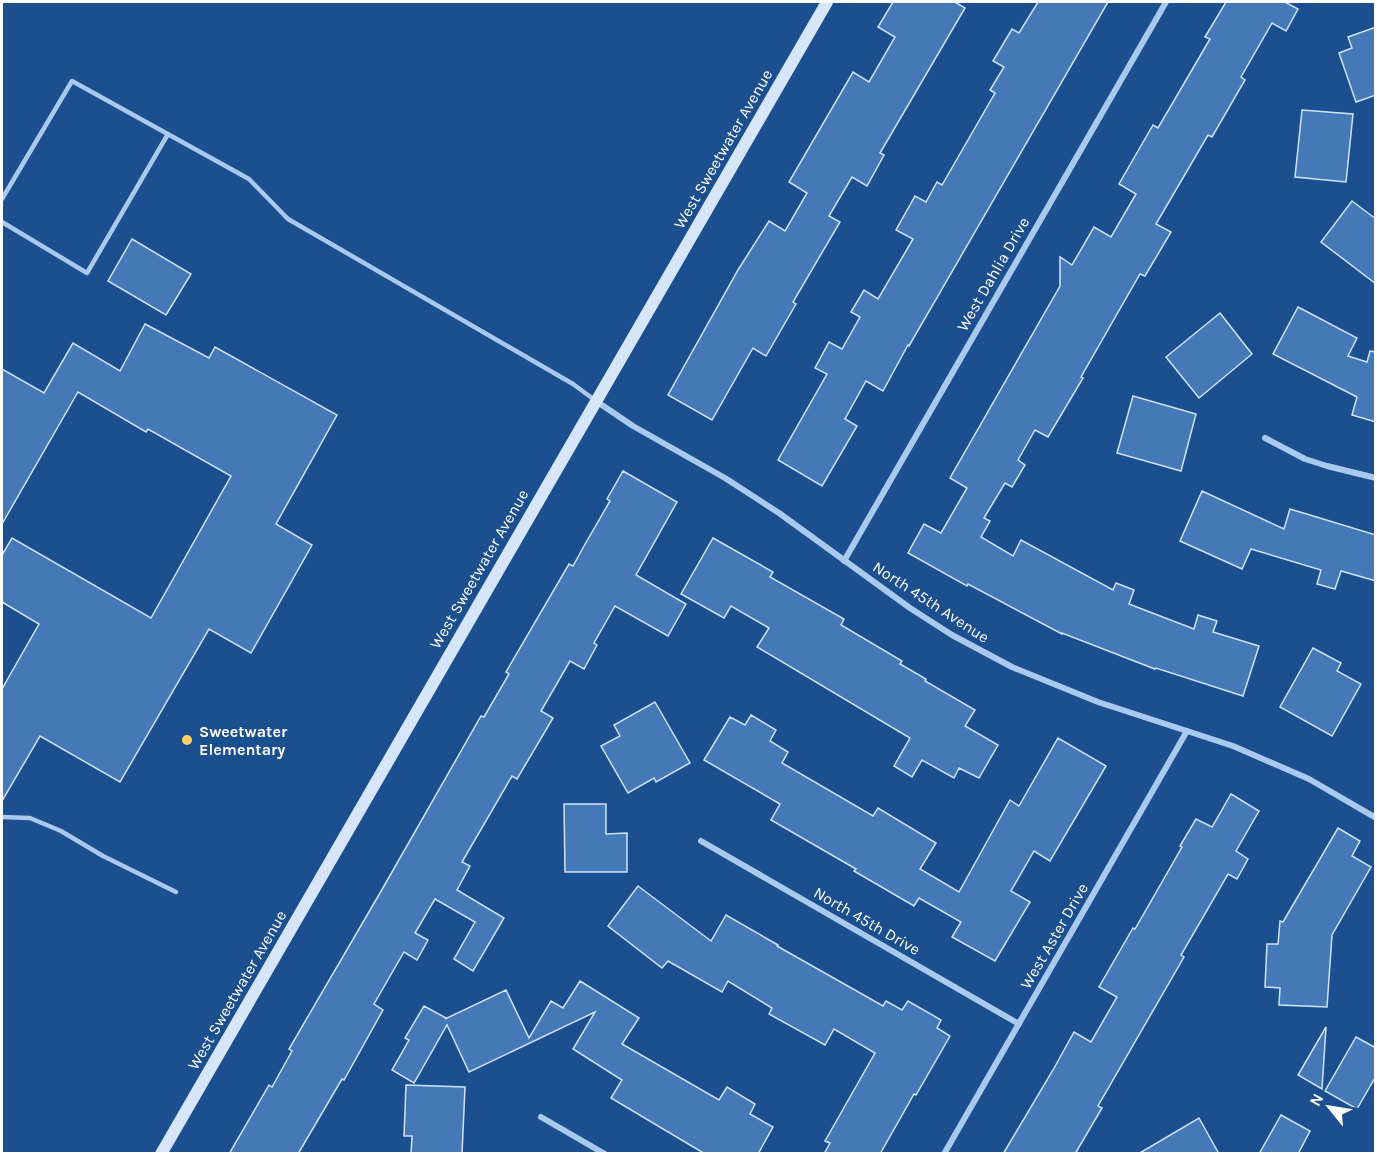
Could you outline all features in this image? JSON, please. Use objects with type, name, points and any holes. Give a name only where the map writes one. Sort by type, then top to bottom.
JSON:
[{"type":"street","name":"West Sweetwater Avenue","points":[[161,1154],[827,2]]},
{"type":"street","name":"West Dahlia Drive","points":[[844,561],[1166,2]]},
{"type":"street","name":"North 45th Avenue","points":[[596,400],[633,426],[724,478],[779,513],[910,608],[952,635],[1012,668],[1098,702],[1233,746],[1309,779],[1376,818]]},
{"type":"street","points":[[1265,438],[1305,459],[1376,478]]},
{"type":"street","name":"West Aster Drive","points":[[944,1154],[1187,731]]},
{"type":"street","name":"North 45th Drive","points":[[701,841],[1019,1024]]},
{"type":"street","points":[[541,1117],[605,1154]]},
{"type":"lane","points":[[2,199],[72,81],[249,179],[288,219],[573,384],[596,400]]},
{"type":"lane","points":[[2,222],[87,273],[168,134]]},
{"type":"lane","points":[[2,817],[30,818],[61,831],[104,856],[176,892]]},
{"type":"building","points":[[893,2],[955,2],[965,8],[880,153],[884,155],[867,186],[852,177],[829,216],[840,222],[793,302],[796,304],[766,356],[753,348],[712,420],[668,395],[738,270],[769,221],[785,231],[807,193],[789,182],[853,72],[869,82],[895,37],[878,27]]},
{"type":"building","points":[[1038,2],[1108,2],[883,391],[866,381],[845,419],[857,426],[822,486],[778,460],[827,374],[815,368],[829,342],[842,349],[860,317],[851,312],[864,290],[878,299],[913,239],[896,230],[915,196],[926,202],[937,182],[942,185],[995,93],[990,90],[1004,67],[993,61],[1012,29],[1019,33]]},
{"type":"building","points":[[1226,2],[1285,2],[1298,9],[1286,31],[1272,23],[1241,77],[1245,80],[1212,137],[1208,135],[1156,224],[1171,232],[1145,276],[1140,274],[1048,437],[1035,430],[1018,460],[1025,465],[1012,487],[1005,483],[984,518],[990,521],[981,537],[1013,556],[1021,540],[1113,590],[1116,583],[1134,590],[1129,604],[1194,629],[1198,615],[1217,621],[1213,632],[1259,646],[1243,696],[1155,669],[1062,634],[908,553],[924,524],[941,533],[967,488],[950,478],[1060,286],[1060,257],[1072,265],[1094,227],[1111,237],[1136,194],[1119,184],[1153,125],[1158,128],[1210,39],[1205,37]]},
{"type":"building","points":[[1376,27],[1376,95],[1356,102],[1339,53],[1352,48],[1348,37]]},
{"type":"building","points":[[1302,110],[1353,114],[1346,182],[1295,177]]},
{"type":"building","points":[[1352,201],[1376,219],[1376,284],[1321,242]]},
{"type":"building","points":[[132,239],[191,274],[166,315],[108,281]]},
{"type":"building","points":[[1298,307],[1357,338],[1348,356],[1367,362],[1370,351],[1376,352],[1376,422],[1352,415],[1357,397],[1273,354]]},
{"type":"building","points":[[1220,313],[1252,354],[1199,398],[1166,357]]},
{"type":"building","points":[[145,324],[209,358],[215,347],[337,415],[276,524],[312,545],[251,653],[209,629],[120,782],[40,736],[2,801],[2,689],[39,624],[2,602],[2,555],[12,538],[151,618],[231,476],[148,429],[146,432],[78,392],[2,524],[2,369],[44,393],[73,343],[120,371]]},
{"type":"building","points":[[1133,396],[1196,414],[1181,471],[1117,453]]},
{"type":"building","points":[[623,471],[677,502],[636,575],[686,604],[668,636],[615,606],[594,643],[597,645],[584,669],[570,661],[541,711],[553,718],[517,779],[512,776],[462,862],[470,866],[457,890],[504,918],[473,971],[454,959],[475,922],[435,899],[415,933],[428,940],[417,960],[404,952],[374,1004],[383,1010],[344,1080],[342,1079],[298,1154],[229,1154],[269,1085],[272,1087],[292,1051],[289,1049],[481,716],[484,717],[509,674],[506,672],[569,564],[573,566],[610,501],[607,499]]},
{"type":"building","points":[[1202,491],[1284,529],[1290,509],[1376,535],[1376,581],[1341,571],[1335,589],[1317,584],[1321,570],[1251,549],[1242,569],[1180,541]]},
{"type":"building","points":[[713,538],[773,572],[770,577],[844,619],[841,625],[902,661],[900,664],[926,679],[925,681],[975,710],[965,726],[998,745],[979,778],[959,768],[954,778],[922,760],[912,777],[894,766],[910,738],[757,647],[769,628],[731,606],[724,618],[681,594]]},
{"type":"building","points":[[1313,648],[1341,663],[1337,671],[1361,684],[1332,736],[1280,707]]},
{"type":"building","points":[[655,702],[690,763],[656,782],[654,778],[628,793],[601,746],[620,736],[614,725]]},
{"type":"building","points":[[751,715],[776,730],[770,741],[788,752],[782,763],[873,816],[878,808],[936,843],[920,869],[959,892],[1010,800],[1019,806],[1058,738],[1106,766],[1050,861],[1034,851],[1011,891],[1030,902],[995,961],[952,937],[961,922],[919,898],[914,906],[854,871],[856,869],[771,820],[780,804],[704,760],[730,717],[745,725]]},
{"type":"building","points":[[1231,794],[1259,811],[1236,851],[1248,859],[1237,879],[1228,874],[1181,955],[1184,957],[1098,1106],[1102,1108],[1075,1154],[1003,1154],[1074,1032],[1091,1042],[1117,997],[1099,987],[1133,928],[1135,929],[1196,819],[1212,827]]},
{"type":"building","points":[[564,804],[606,804],[606,834],[627,833],[627,872],[565,872]]},
{"type":"building","points":[[1338,828],[1360,841],[1352,856],[1371,867],[1332,935],[1327,1007],[1279,1005],[1280,988],[1265,987],[1267,944],[1278,944],[1280,921],[1283,922]]},
{"type":"building","points":[[638,886],[711,941],[726,915],[883,1006],[886,1001],[902,1010],[908,1001],[941,1020],[937,1028],[950,1036],[880,1154],[824,1154],[830,1143],[825,1141],[875,1053],[834,1029],[825,1045],[769,1014],[772,1008],[728,981],[722,992],[668,961],[662,968],[608,926]]},
{"type":"building","points":[[580,981],[639,1018],[622,1044],[719,1100],[727,1087],[755,1104],[750,1114],[773,1127],[758,1154],[705,1154],[611,1098],[622,1080],[573,1049],[595,1012],[469,1072],[447,1025],[414,1083],[392,1070],[409,1040],[405,1038],[424,1006],[445,1019],[506,990],[529,1038],[551,1001],[563,1008]]},
{"type":"building","points":[[1326,1027],[1322,1089],[1298,1075]]},
{"type":"building","points":[[1356,1037],[1376,1048],[1376,1076],[1357,1109],[1325,1091]]},
{"type":"building","points":[[406,1085],[465,1087],[462,1154],[411,1154],[412,1136],[404,1136]]},
{"type":"building","points":[[1281,1115],[1310,1131],[1298,1154],[1259,1154]]},
{"type":"building","points":[[1199,1118],[1219,1154],[1138,1154]]},
{"type":"place","name":"Sweetwater Elementary","points":[[187,740]]}]
